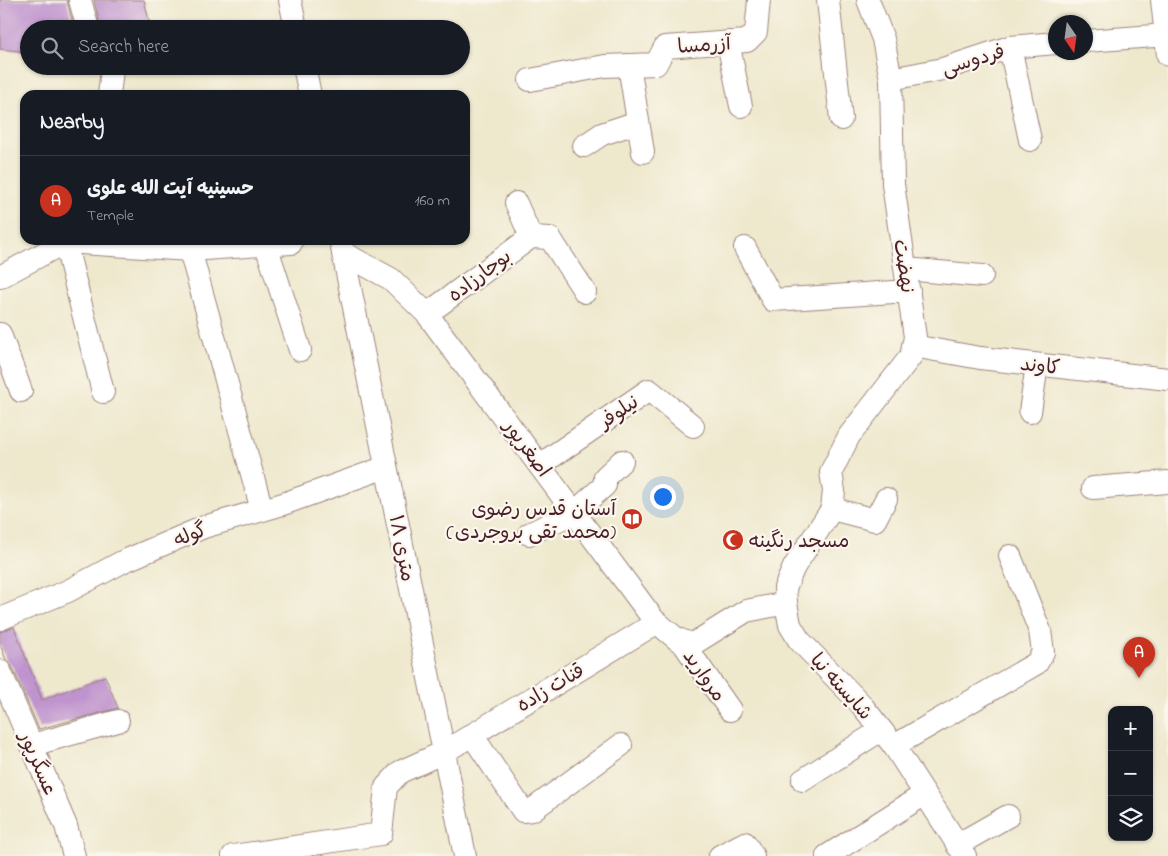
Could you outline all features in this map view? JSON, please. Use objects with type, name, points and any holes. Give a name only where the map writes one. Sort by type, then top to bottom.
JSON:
[{"type":"street","points":[[80,0],[86,20]]},
{"type":"street","points":[[290,0],[294,20]]},
{"type":"street","name":"آزرمسا","points":[[629,65],[656,64],[664,47],[747,40],[756,32],[759,0]]},
{"type":"street","points":[[828,0],[841,120]]},
{"type":"street","name":"نهضت","points":[[832,509],[834,491],[831,472],[850,436],[911,356],[915,337],[894,184],[891,79],[883,39],[868,0]]},
{"type":"street","points":[[1093,41],[1167,41],[1162,0]]},
{"type":"street","points":[[728,42],[741,106]]},
{"type":"street","name":"فردوسی","points":[[891,79],[943,69],[1010,48],[1048,44]]},
{"type":"street","points":[[1010,48],[1030,140]]},
{"type":"street","points":[[530,80],[605,66],[629,65],[643,152]]},
{"type":"street","points":[[110,90],[111,75]]},
{"type":"street","points":[[306,75],[309,90]]},
{"type":"street","points":[[584,146],[602,134],[638,122]]},
{"type":"street","name":"بوجارزاده","points":[[516,203],[531,237]]},
{"type":"street","name":"بوجارزاده","points":[[428,314],[531,237],[550,238],[585,292]]},
{"type":"street","points":[[0,277],[60,245]]},
{"type":"street","points":[[68,245],[103,392]]},
{"type":"street","points":[[122,245],[190,250],[266,245],[300,350]]},
{"type":"street","name":"اصغرپور","points":[[342,246],[391,279],[428,314],[656,623],[681,640]]},
{"type":"street","name":"۱۸ متری","points":[[342,246],[465,856]]},
{"type":"street","points":[[745,248],[773,300],[909,291]]},
{"type":"street","points":[[190,250],[262,510]]},
{"type":"street","points":[[906,269],[982,276]]},
{"type":"street","points":[[0,334],[21,391]]},
{"type":"street","name":"کاوند","points":[[913,346],[980,358],[1168,379]]},
{"type":"street","points":[[1030,412],[1037,365]]},
{"type":"street","name":"نیلوفر","points":[[540,464],[649,390],[693,426]]},
{"type":"street","points":[[529,534],[575,512],[605,485],[605,477],[622,461]]},
{"type":"street","name":"گوله","points":[[0,619],[68,591],[122,562],[204,527],[262,510],[386,467]]},
{"type":"street","points":[[1093,488],[1168,482]]},
{"type":"street","points":[[832,509],[876,520],[886,499]]},
{"type":"street","name":"شایسته نیا","points":[[832,509],[794,567],[785,588],[790,625],[799,640],[860,704],[887,738],[961,850]]},
{"type":"street","points":[[803,780],[1036,663],[1043,652],[1040,632],[1010,556]]},
{"type":"street","points":[[681,640],[693,644],[746,611],[786,603]]},
{"type":"street","name":"قنات زاده","points":[[233,856],[381,834],[386,787],[400,772],[444,752],[656,623]]},
{"type":"street","name":"مروارید","points":[[681,640],[730,710]]},
{"type":"street","name":"عسگرپور","points":[[0,671],[66,826],[74,856]]},
{"type":"street","points":[[32,746],[118,721]]},
{"type":"street","points":[[472,734],[523,811],[532,810],[621,745]]},
{"type":"street","points":[[827,856],[925,794]]},
{"type":"street","points":[[961,850],[1008,816]]},
{"type":"street","points":[[720,856],[745,843],[753,856]]},
{"type":"building","points":[[0,0],[67,0],[72,20],[20,20],[20,51],[0,49]]},
{"type":"building","points":[[94,0],[144,0],[149,20],[99,20]]},
{"type":"building","points":[[14,627],[42,700],[105,676],[118,708],[39,729],[12,666],[6,660],[0,644],[0,632]]},
{"type":"place","name":"آستان قدس رضوی (محمد تقی بروجردی)","points":[[632,519]]},
{"type":"place","name":"مسجد رنگینه","points":[[733,540]]},
{"type":"place","name":"حسینیه آیت الله علوی","points":[[1139,678]]}]
